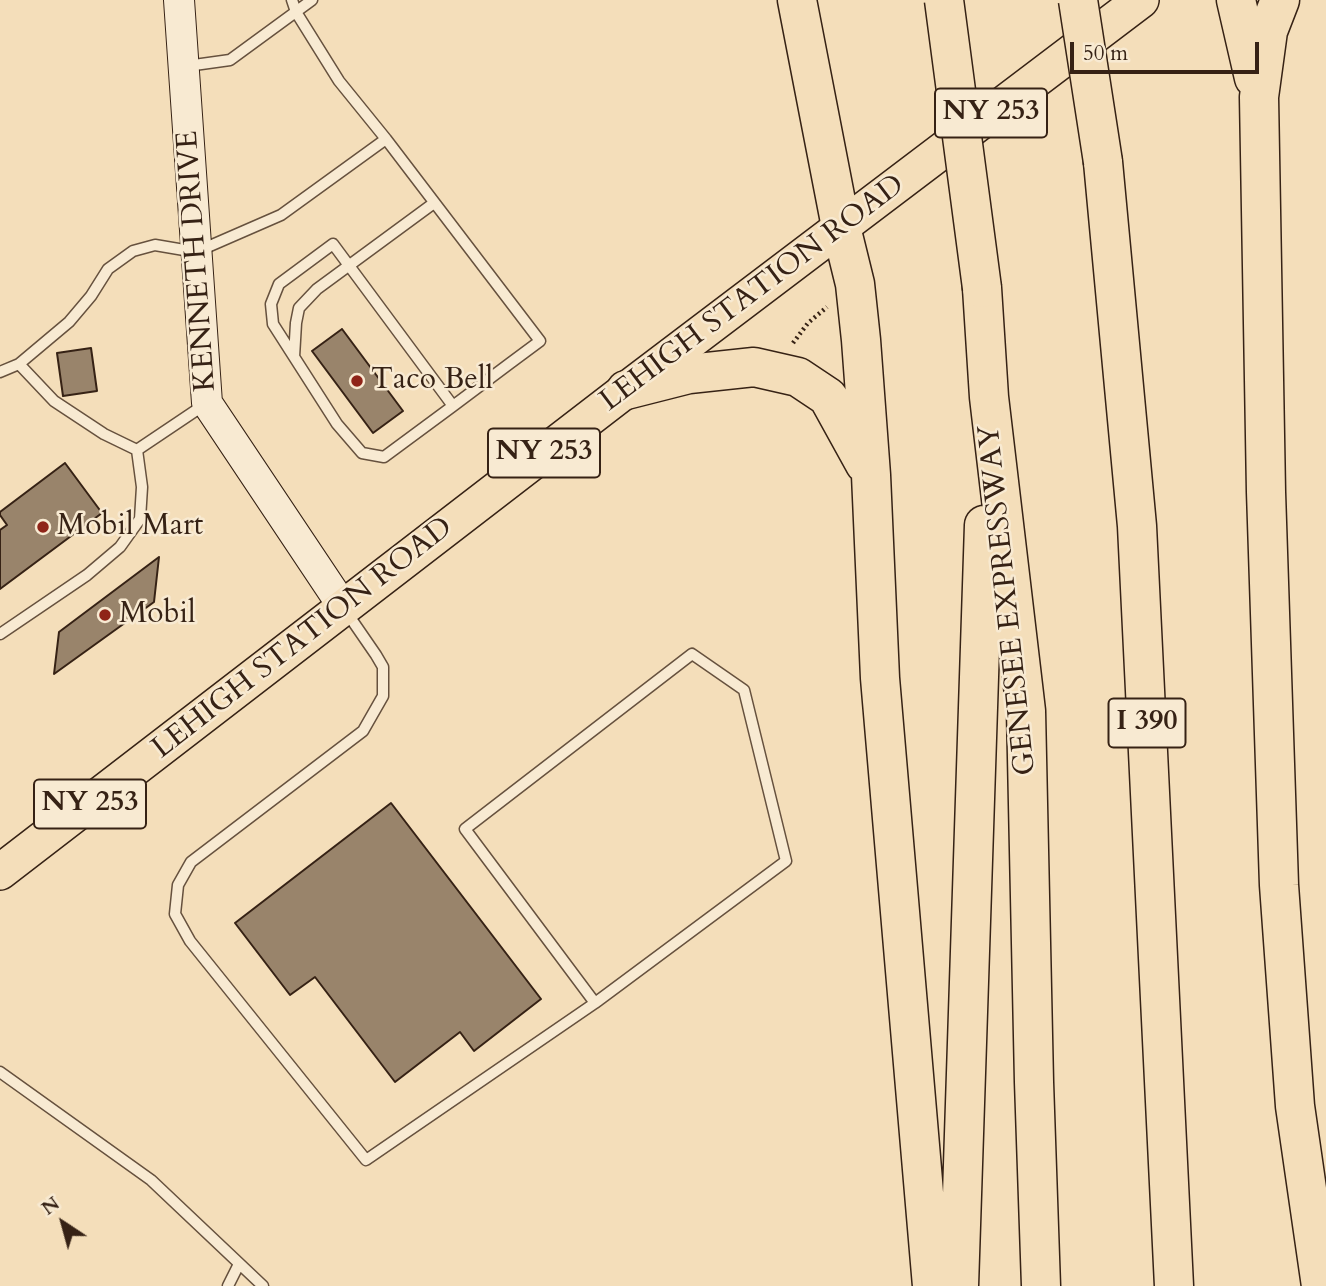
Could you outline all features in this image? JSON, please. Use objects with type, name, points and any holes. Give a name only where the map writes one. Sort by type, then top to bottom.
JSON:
[{"type":"highway","points":[[797,0],[841,227],[855,284],[871,475],[880,678],[932,1286]]},
{"type":"highway","name":"GENESEE EXPRESSWAY","points":[[944,0],[982,288],[989,397],[1026,711],[1041,1286]]},
{"type":"highway","name":"I 390","points":[[1078,0],[1103,162],[1137,526],[1174,1286]]},
{"type":"highway","points":[[1236,0],[1259,97]]},
{"type":"highway","points":[[1280,0],[1268,32],[1259,97],[1266,492],[1279,885],[1295,1105],[1321,1286]]},
{"type":"highway","points":[[626,390],[690,374],[754,367],[798,377],[828,397],[871,475]]},
{"type":"highway","points":[[958,1286],[989,397]]},
{"type":"main road","name":"LEHIGH STATION ROAD","points":[[0,872],[626,390],[1141,0]]},
{"type":"street","name":"KENNETH DRIVE","points":[[179,0],[207,403],[344,608]]},
{"type":"lane","points":[[292,0],[296,12],[339,81],[540,341],[453,406],[384,457],[362,453],[337,424],[273,324],[271,304],[279,284],[333,244],[453,406]]},
{"type":"lane","points":[[184,66],[230,60],[312,0]]},
{"type":"lane","points":[[0,372],[19,364],[69,322],[92,296],[108,269],[133,251],[155,245],[196,252],[281,215],[386,139]]},
{"type":"lane","points":[[294,357],[299,308],[317,289],[434,203]]},
{"type":"lane","points":[[19,364],[54,401],[104,433],[137,450]]},
{"type":"lane","points":[[137,450],[207,403]]},
{"type":"lane","points":[[0,634],[88,575],[120,547],[140,519],[142,487],[137,450]]},
{"type":"lane","points":[[344,608],[383,667],[383,696],[363,731],[191,862],[177,885],[175,914],[190,941],[366,1160],[595,1003],[786,860],[744,690],[692,654],[465,830],[595,1003]]},
{"type":"lane","points":[[0,1072],[151,1180],[263,1286]]},
{"type":"lane","points":[[228,1286],[239,1264]]},
{"type":"path","points":[[788,349],[808,323],[828,306]]},
{"type":"building","name":"Taco Bell","points":[[342,329],[403,411],[373,433],[312,351]]},
{"type":"building","points":[[91,348],[97,391],[63,396],[57,353]]},
{"type":"building","name":"Mobil Mart","points":[[65,463],[102,513],[0,589],[0,530],[7,525],[0,512]]},
{"type":"building","points":[[159,557],[154,602],[54,674],[59,632]]},
{"type":"building","points":[[391,803],[541,999],[474,1051],[460,1032],[395,1082],[315,977],[290,995],[235,923]]},
{"type":"place","name":"Taco Bell","points":[[357,381]]},
{"type":"place","name":"Mobil Mart","points":[[43,527]]},
{"type":"place","name":"Mobil","points":[[105,615]]}]
